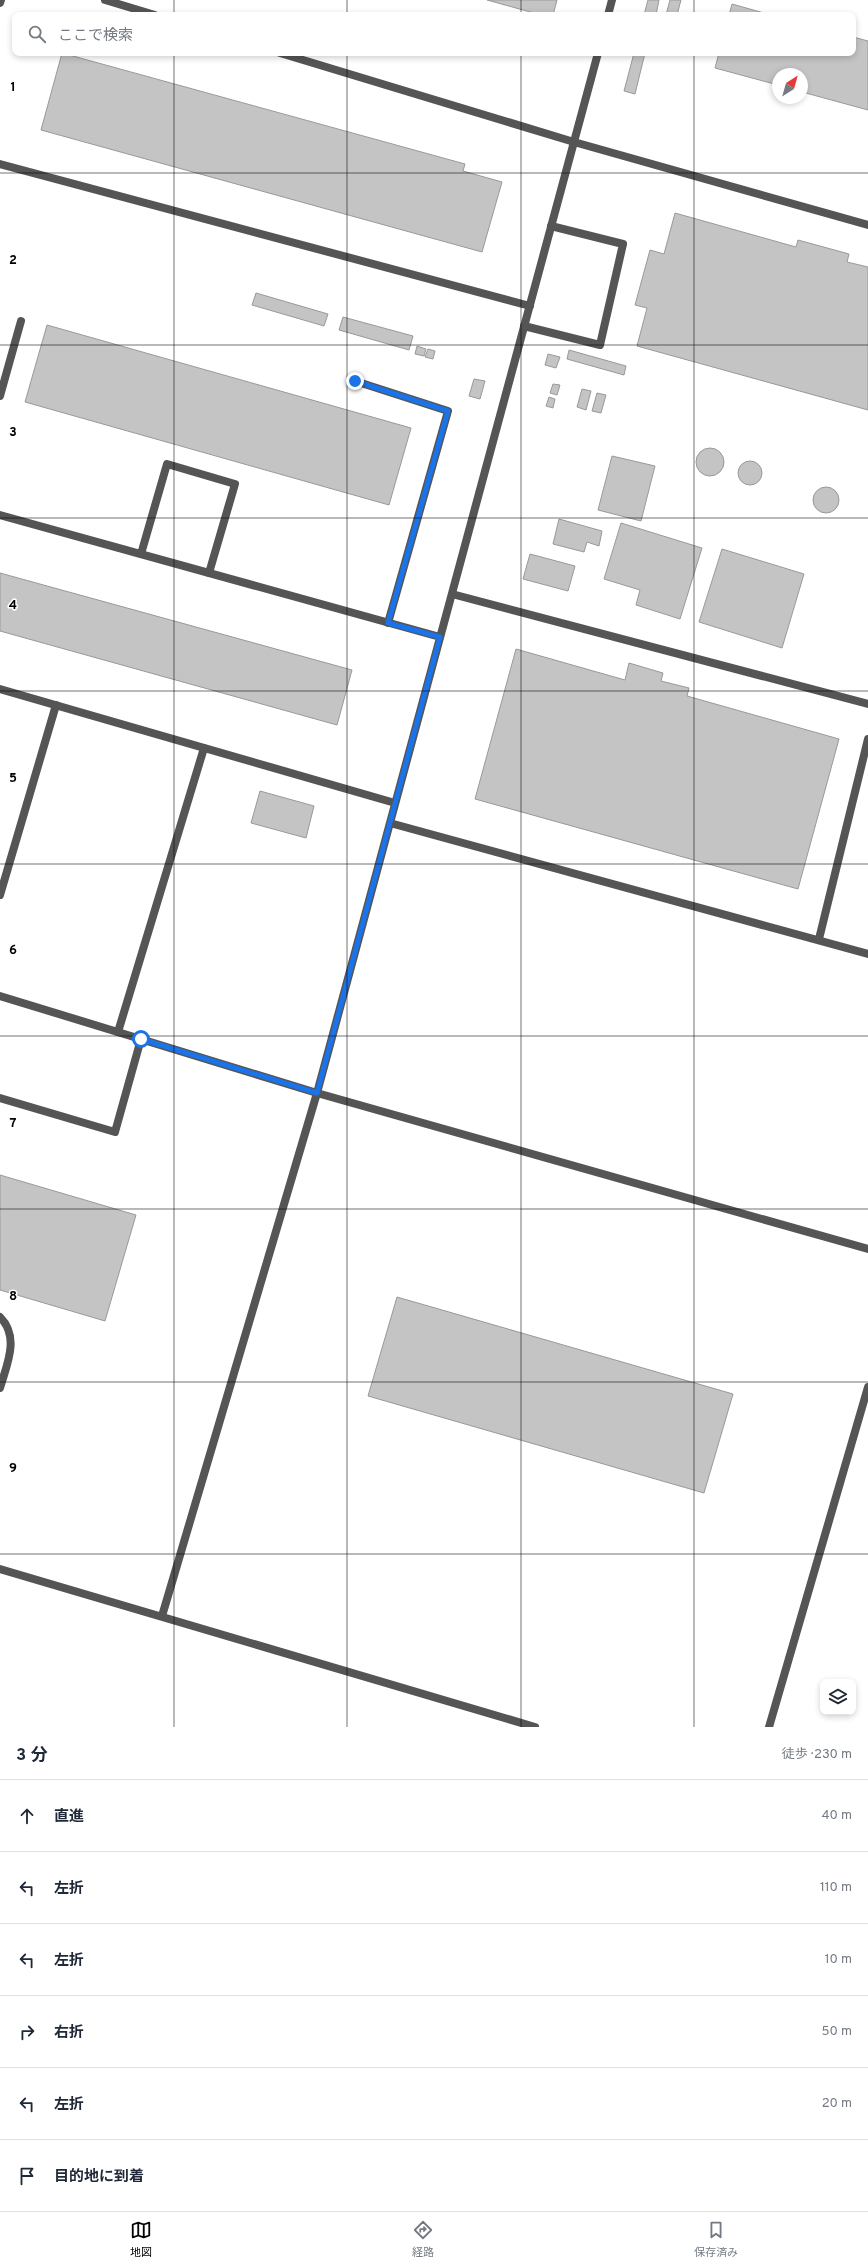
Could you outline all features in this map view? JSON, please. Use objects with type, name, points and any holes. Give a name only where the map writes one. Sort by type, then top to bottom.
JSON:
[{"type":"street","points":[[0,4],[1,0]]},
{"type":"street","points":[[105,0],[145,12]]},
{"type":"street","points":[[609,12],[612,0]]},
{"type":"street","points":[[290,56],[574,142],[868,224]]},
{"type":"street","points":[[162,1616],[317,1093],[597,56]]},
{"type":"street","points":[[0,164],[530,306]]},
{"type":"street","points":[[524,326],[600,345],[623,244],[551,226]]},
{"type":"street","points":[[0,396],[21,321]]},
{"type":"street","points":[[355,381],[448,411],[388,623]]},
{"type":"street","points":[[141,554],[167,464],[235,484],[209,573]]},
{"type":"street","points":[[0,515],[440,637]]},
{"type":"street","points":[[452,594],[868,704]]},
{"type":"street","points":[[0,689],[395,803]]},
{"type":"street","points":[[0,895],[56,705]]},
{"type":"street","points":[[819,939],[865,763],[868,739]]},
{"type":"street","points":[[118,1032],[204,748]]},
{"type":"street","points":[[390,823],[819,939],[868,954]]},
{"type":"street","points":[[0,996],[317,1093],[868,1249]]},
{"type":"street","points":[[0,1098],[115,1132],[141,1039]]},
{"type":"street","points":[[0,1317],[8,1325],[12,1344],[0,1388]]},
{"type":"street","points":[[769,1727],[868,1387]]},
{"type":"street","points":[[0,1569],[535,1727]]},
{"type":"building","points":[[487,0],[557,0],[554,12],[530,12]]},
{"type":"building","points":[[648,0],[659,0],[657,12],[645,12]]},
{"type":"building","points":[[670,0],[681,0],[678,12],[667,12]]},
{"type":"building","points":[[732,4],[760,12],[730,12]]},
{"type":"building","points":[[856,38],[868,41],[868,110],[808,94],[808,68],[772,68],[772,83],[715,68],[718,56],[856,56]]},
{"type":"building","points":[[61,56],[73,56],[465,164],[463,171],[502,182],[482,252],[41,130]]},
{"type":"building","points":[[633,56],[644,56],[635,94],[624,91]]},
{"type":"building","points":[[675,213],[796,247],[798,240],[849,254],[847,262],[868,267],[868,410],[637,346],[647,308],[635,305],[650,250],[664,254]]},
{"type":"building","points":[[256,293],[328,314],[324,326],[252,305]]},
{"type":"building","points":[[343,317],[413,336],[409,350],[339,330]]},
{"type":"building","points":[[47,325],[411,428],[389,505],[25,402]]},
{"type":"building","points":[[417,346],[426,349],[424,356],[415,354]]},
{"type":"building","points":[[428,349],[435,351],[433,359],[425,357]]},
{"type":"building","points":[[569,350],[626,366],[624,375],[567,359]]},
{"type":"building","points":[[548,354],[560,357],[556,368],[545,365]]},
{"type":"building","points":[[474,379],[485,381],[480,399],[469,396]]},
{"type":"building","points":[[553,384],[560,385],[557,395],[550,393]]},
{"type":"building","points":[[582,389],[591,391],[586,410],[577,407]]},
{"type":"building","points":[[597,393],[606,395],[601,413],[592,411]]},
{"type":"building","points":[[549,397],[555,399],[553,408],[546,406]]},
{"type":"building","points":[[710,448],[720,452],[724,462],[720,472],[710,476],[700,472],[696,462],[700,452]]},
{"type":"building","points":[[612,456],[655,466],[641,521],[598,510]]},
{"type":"building","points":[[750,461],[759,464],[762,473],[759,482],[750,485],[741,482],[738,473],[741,464]]},
{"type":"building","points":[[826,487],[835,491],[839,500],[835,509],[826,513],[817,509],[813,500],[817,491]]},
{"type":"building","points":[[559,519],[602,531],[599,546],[587,542],[584,552],[553,544]]},
{"type":"building","points":[[621,523],[702,548],[680,619],[636,605],[640,590],[604,579]]},
{"type":"building","points":[[722,549],[804,574],[782,648],[699,622]]},
{"type":"building","points":[[530,554],[575,566],[568,591],[523,579]]},
{"type":"building","points":[[0,573],[352,670],[337,725],[0,631]]},
{"type":"building","points":[[516,649],[625,680],[629,663],[663,673],[661,681],[689,688],[687,696],[839,739],[798,889],[475,799]]},
{"type":"building","points":[[260,791],[314,806],[306,838],[251,823]]},
{"type":"building","points":[[0,1175],[136,1215],[105,1321],[0,1290]]},
{"type":"building","points":[[397,1297],[733,1394],[704,1493],[368,1396]]},
{"type":"route","points":[[141,1039],[317,1093],[440,637],[388,623],[448,411],[355,381]]}]
